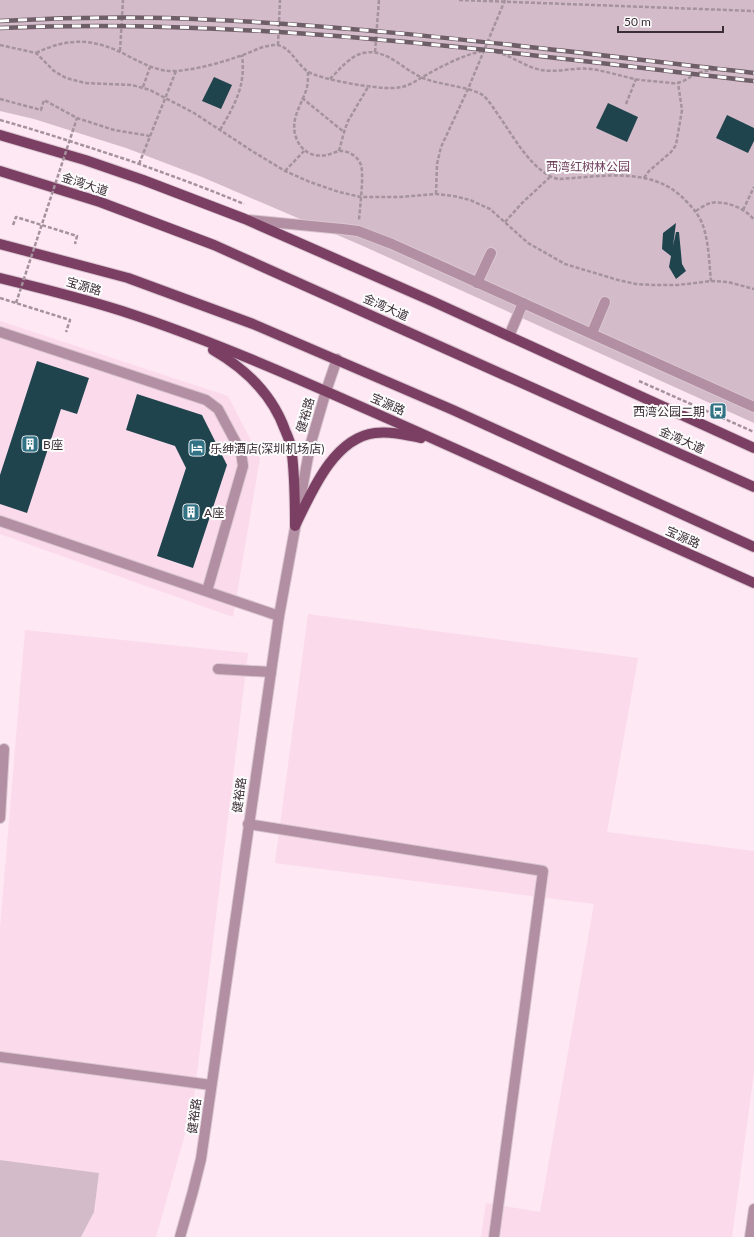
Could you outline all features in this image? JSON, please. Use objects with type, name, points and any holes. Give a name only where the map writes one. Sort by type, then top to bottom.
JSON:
[{"type":"main road","name":"金湾大道","points":[[0,135],[85,160],[143,180],[245,219],[509,336],[754,448]]},
{"type":"main road","name":"金湾大道","points":[[0,172],[100,202],[214,245],[754,487]]},
{"type":"main road","name":"宝源路","points":[[0,244],[128,278],[253,324],[454,410],[754,547]]},
{"type":"main road","name":"宝源路","points":[[0,278],[53,291],[122,311],[184,333],[326,391],[754,583]]},
{"type":"main road","points":[[184,333],[242,369],[255,381],[268,397],[282,422],[290,445],[294,478],[295,526]]},
{"type":"main road","points":[[295,526],[313,490],[327,467],[337,454],[355,439],[374,433],[387,432],[440,442]]},
{"type":"main road","points":[[726,571],[754,590]]},
{"type":"street","points":[[245,219],[342,229],[358,232],[392,244],[477,284],[592,334],[754,408]]},
{"type":"street","points":[[477,284],[491,253]]},
{"type":"street","points":[[592,334],[605,302]]},
{"type":"street","points":[[509,336],[523,304]]},
{"type":"street","points":[[0,332],[206,400],[218,409],[241,452],[243,466],[207,592]]},
{"type":"street","name":"健裕路","points":[[180,1237],[201,1159],[248,824],[279,616],[295,526],[310,446],[337,359]]},
{"type":"street","points":[[0,521],[279,616]]},
{"type":"street","points":[[218,669],[271,672]]},
{"type":"street","points":[[0,818],[4,749]]},
{"type":"street","points":[[248,824],[543,871],[494,1237]]},
{"type":"street","points":[[0,1057],[211,1085]]},
{"type":"street","points":[[750,1237],[754,1209]]},
{"type":"path","points":[[120,51],[123,0]]},
{"type":"path","points":[[278,45],[280,0]]},
{"type":"path","points":[[375,52],[379,0]]},
{"type":"path","points":[[460,0],[754,12]]},
{"type":"path","points":[[500,0],[511,0]]},
{"type":"path","points":[[436,194],[437,164],[441,147],[468,90],[505,1]]},
{"type":"path","points":[[36,54],[54,46],[83,41],[98,43],[120,51],[150,67],[176,71],[207,66],[259,48],[278,45],[289,50],[295,60],[308,72],[330,79],[381,88],[404,87],[411,85],[468,55],[484,51],[506,55],[534,68],[542,70],[590,69],[636,79],[678,83],[697,74],[716,69],[738,70],[754,74]]},
{"type":"path","points":[[0,45],[36,54],[54,70],[66,78],[85,83],[132,85],[143,87],[166,97],[286,171],[324,187],[361,197],[400,198],[436,194],[470,200],[490,209],[528,243],[565,264],[618,280],[652,285],[678,285],[711,281],[728,282],[754,289]]},
{"type":"path","points":[[330,79],[356,56],[363,53],[375,52],[386,55],[422,78],[437,83],[478,92],[485,97],[534,165],[550,177],[558,179],[612,175],[644,178],[657,181],[673,189],[696,211],[702,224],[706,240],[711,281]]},
{"type":"path","points":[[220,130],[235,105],[243,77],[242,55]]},
{"type":"path","points":[[143,87],[150,67]]},
{"type":"path","points":[[139,164],[176,71]]},
{"type":"path","points":[[308,72],[306,88],[298,107],[295,120],[295,134],[304,151],[318,156],[339,151],[347,152],[355,157],[361,164],[361,197],[358,232]]},
{"type":"path","points":[[626,104],[636,79]]},
{"type":"path","points":[[644,178],[649,171],[671,152],[676,145],[682,110],[678,83]]},
{"type":"path","points":[[339,151],[348,122],[368,86]]},
{"type":"path","points":[[302,98],[344,132]]},
{"type":"path","points":[[0,99],[41,110],[44,100],[77,118],[114,130],[150,136]]},
{"type":"path","points":[[16,303],[77,118]]},
{"type":"path","points":[[286,171],[304,151]]},
{"type":"path","points":[[505,222],[522,203],[550,177]]},
{"type":"path","points":[[743,210],[754,187]]},
{"type":"path","points":[[696,211],[710,204],[719,202],[743,210],[754,220]]},
{"type":"path","points":[[13,225],[16,217],[77,236],[75,244]]},
{"type":"path","points":[[0,298],[70,320],[66,332]]},
{"type":"shaded area","points":[[0,321],[228,396],[260,458],[233,617],[0,534]]},
{"type":"shaded area","points":[[308,614],[638,658],[607,832],[754,851],[754,1072],[732,1237],[481,1237],[486,1203],[540,1212],[594,904],[275,863]]},
{"type":"shaded area","points":[[25,630],[248,653],[193,1106],[156,1237],[81,1237],[94,1212],[99,1173],[0,1160],[0,928]]},
{"type":"green space","name":"西湾红树林公园","points":[[0,0],[754,0],[754,423],[363,246],[202,177],[126,148],[34,119],[0,111]]},
{"type":"green space","points":[[0,1160],[99,1173],[94,1212],[81,1237],[0,1237]]},
{"type":"building","points":[[214,77],[232,85],[221,109],[202,101]]},
{"type":"building","points":[[608,103],[638,117],[627,142],[596,128]]},
{"type":"building","points":[[727,115],[754,128],[754,141],[748,153],[716,138]]},
{"type":"building","points":[[676,223],[673,246],[676,232],[679,232],[682,264],[686,271],[676,279],[669,267],[671,256],[662,249],[663,233]]},
{"type":"building","name":"B座","points":[[37,361],[89,378],[77,414],[61,409],[27,513],[0,504],[0,475]]},
{"type":"building","name":"A座","points":[[137,394],[202,415],[227,465],[193,568],[157,556],[186,468],[175,446],[126,430]]},
{"type":"railway","points":[[0,21],[84,18],[167,18],[314,26],[388,32],[754,73]]},
{"type":"railway","points":[[0,28],[95,26],[284,32],[472,49],[754,81]]},
{"type":"place","name":"西湾公园二期","points":[[718,411]]},
{"type":"place","name":"B座","points":[[30,444]]},
{"type":"place","name":"乐绅酒店(深圳机场店)","points":[[197,448]]},
{"type":"place","name":"A座","points":[[191,512]]}]
